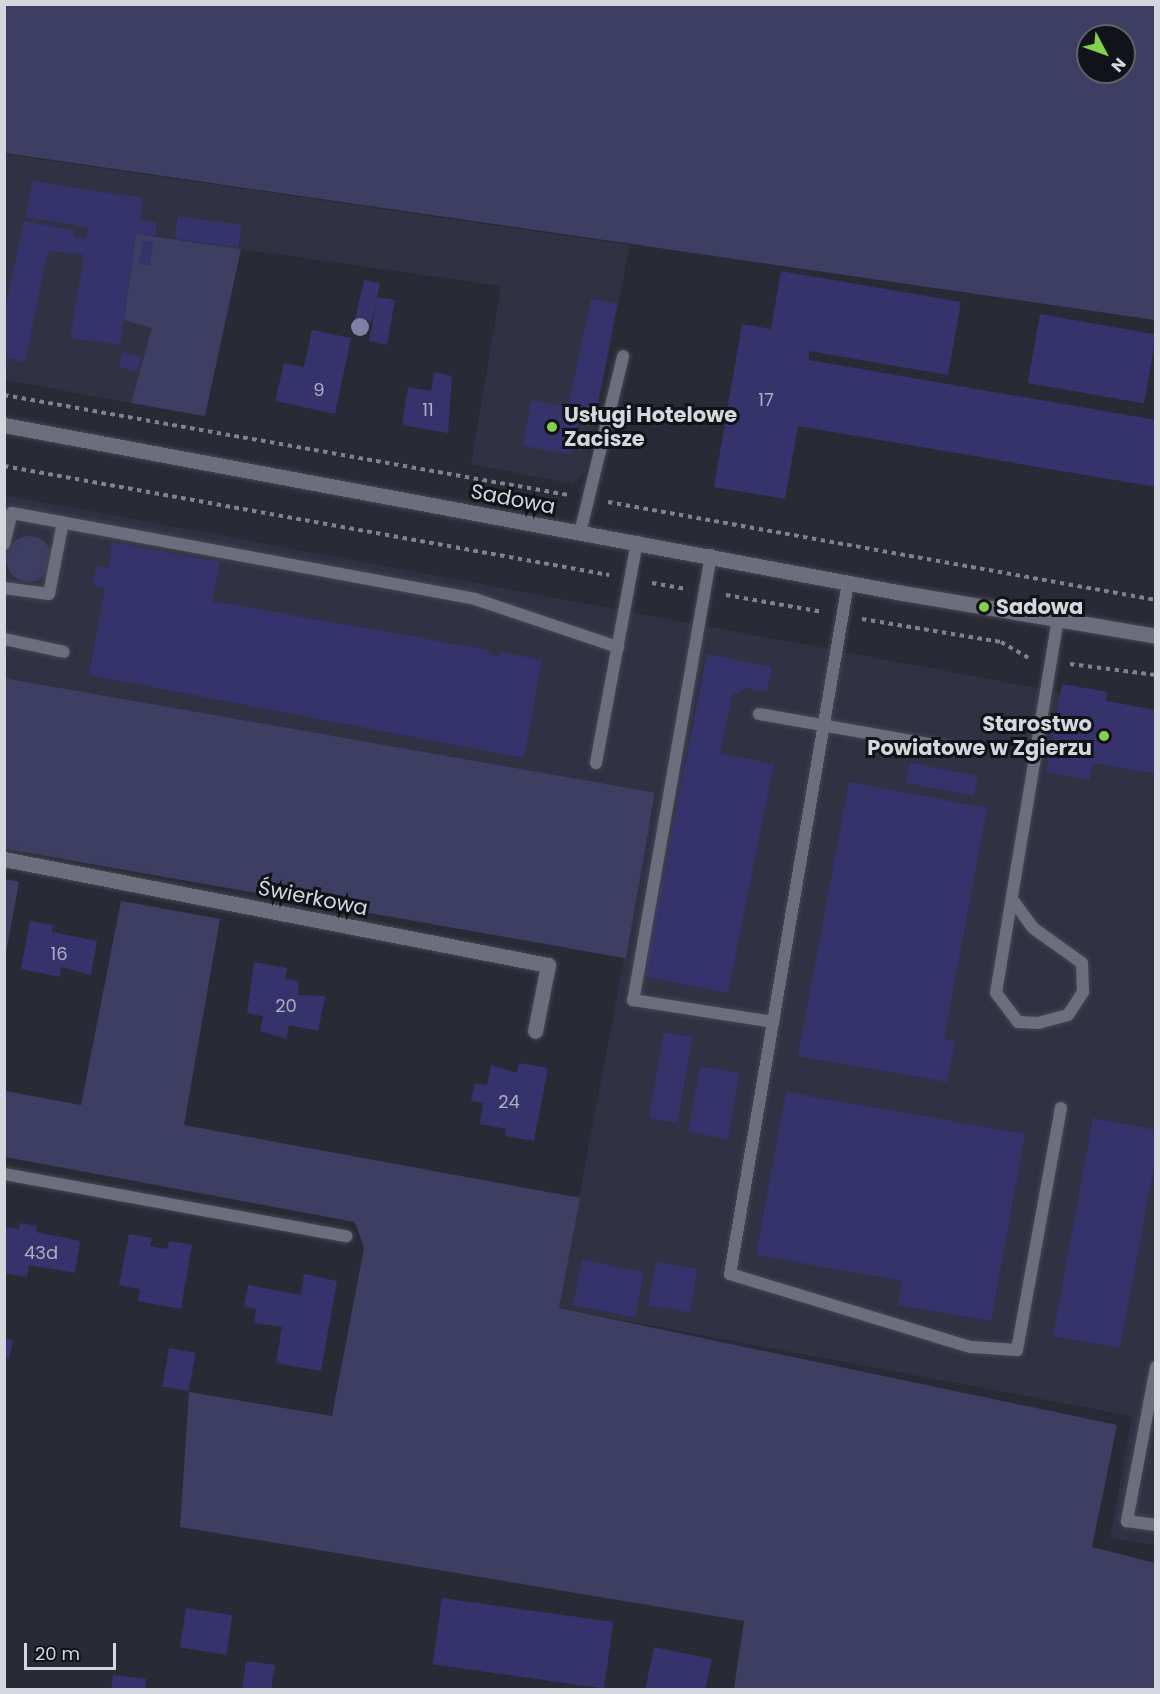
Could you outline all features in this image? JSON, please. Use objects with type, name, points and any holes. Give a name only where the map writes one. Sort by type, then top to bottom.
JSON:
[{"type":"street","name":"Sadowa","points":[[4,424],[580,533],[711,555],[848,583],[1058,617],[1155,636]]},
{"type":"street","name":"Świerkowa","points":[[4,859],[548,965],[535,1031]]},
{"type":"lane","points":[[580,533],[623,356]]},
{"type":"lane","points":[[4,544],[12,513],[475,599],[618,648]]},
{"type":"lane","points":[[4,588],[49,594],[63,522]]},
{"type":"lane","points":[[596,763],[637,542]]},
{"type":"lane","points":[[711,555],[633,1000],[773,1022]]},
{"type":"lane","points":[[848,583],[730,1274],[971,1347],[1017,1350],[1061,1108]]},
{"type":"lane","points":[[1012,899],[1033,928],[1082,963],[1083,992],[1068,1015],[1040,1023],[1017,1022],[996,993],[1058,617]]},
{"type":"lane","points":[[4,639],[64,652]]},
{"type":"lane","points":[[759,714],[952,748]]},
{"type":"lane","points":[[4,1174],[346,1236]]},
{"type":"lane","points":[[1155,1367],[1127,1521],[1155,1525]]},
{"type":"path","points":[[4,466],[704,592],[992,640],[1022,658],[1155,675]]},
{"type":"shaded area","points":[[5,4],[1155,5],[1155,320],[5,153]]},
{"type":"shaded area","points":[[5,154],[630,245],[585,472],[573,484],[471,464],[501,286],[136,234],[127,303],[153,328],[131,403],[5,380]]},
{"type":"shaded area","points":[[136,234],[241,249],[205,416],[131,403],[152,328],[124,320]]},
{"type":"shaded area","points":[[4,495],[1155,710],[1155,1545],[1110,1538],[1132,1416],[558,1308],[655,795],[5,678]]},
{"type":"shaded area","points":[[29,536],[45,543],[52,559],[45,575],[29,582],[13,575],[6,559],[13,543]]},
{"type":"shaded area","points":[[4,678],[655,793],[626,958],[4,849]]},
{"type":"shaded area","points":[[4,879],[19,882],[5,958]]},
{"type":"shaded area","points":[[121,901],[220,919],[184,1125],[580,1198],[559,1308],[1117,1425],[1092,1547],[1155,1563],[1155,1689],[734,1689],[744,1621],[180,1527],[189,1392],[332,1416],[364,1248],[355,1222],[5,1157],[5,1091],[81,1105]]},
{"type":"building","points":[[32,181],[143,198],[140,220],[157,223],[155,237],[136,234],[120,345],[70,338],[84,255],[48,251],[25,362],[8,358],[7,366],[4,313],[24,221],[74,230],[73,236],[86,239],[88,227],[26,217]]},
{"type":"building","points":[[178,216],[241,225],[238,248],[175,239]]},
{"type":"building","points":[[143,240],[154,242],[150,266],[139,264]]},
{"type":"building","points":[[781,271],[961,302],[948,375],[809,351],[809,360],[1156,420],[1156,487],[798,426],[785,499],[714,487],[742,324],[771,329]]},
{"type":"building","points":[[364,280],[380,283],[377,297],[395,300],[387,345],[369,341],[376,305],[371,322],[355,319]]},
{"type":"building","points":[[591,299],[617,304],[596,414],[581,411],[572,454],[523,446],[531,400],[568,407]]},
{"type":"building","points":[[1040,314],[1156,334],[1144,403],[1028,383]]},
{"type":"building","points":[[312,330],[351,338],[335,414],[275,401],[284,363],[304,367]]},
{"type":"building","points":[[123,352],[141,357],[137,372],[119,366]]},
{"type":"building","points":[[434,372],[452,376],[448,433],[402,425],[408,387],[431,391]]},
{"type":"building","points":[[112,542],[220,562],[212,601],[489,650],[488,654],[499,657],[500,652],[542,660],[524,758],[89,675],[105,588],[93,585],[96,566],[109,568]]},
{"type":"building","points":[[707,654],[772,667],[767,692],[745,688],[732,696],[720,753],[774,764],[728,993],[643,976]]},
{"type":"building","name":"Starostwo Powiatowe w Zgierzu","points":[[1062,684],[1108,692],[1106,701],[1156,710],[1156,774],[1093,763],[1089,780],[1046,772]]},
{"type":"building","points":[[910,763],[978,776],[974,796],[906,783]]},
{"type":"building","points":[[849,782],[987,808],[944,1039],[955,1041],[947,1082],[798,1056]]},
{"type":"building","points":[[30,921],[53,925],[52,932],[97,941],[91,975],[61,967],[60,977],[21,969]]},
{"type":"building","points":[[254,962],[287,968],[285,979],[298,981],[298,995],[325,996],[318,1031],[289,1025],[286,1039],[260,1031],[263,1016],[247,1013]]},
{"type":"building","points":[[664,1032],[693,1037],[677,1123],[649,1118]]},
{"type":"building","points":[[519,1063],[548,1068],[534,1141],[505,1136],[506,1129],[480,1124],[483,1103],[471,1101],[475,1083],[487,1085],[491,1065],[517,1073]]},
{"type":"building","points":[[700,1066],[739,1073],[728,1139],[688,1132]]},
{"type":"building","points":[[786,1092],[1025,1134],[991,1321],[898,1305],[902,1281],[756,1255]]},
{"type":"building","points":[[1093,1118],[1156,1130],[1156,1156],[1120,1348],[1053,1336]]},
{"type":"building","points":[[20,1223],[37,1226],[36,1232],[80,1241],[75,1273],[29,1265],[27,1277],[4,1273],[4,1227],[19,1229]]},
{"type":"building","points":[[129,1234],[152,1238],[150,1246],[167,1249],[169,1241],[192,1245],[181,1309],[138,1301],[140,1289],[119,1285]]},
{"type":"building","points":[[582,1260],[644,1272],[635,1317],[573,1305]]},
{"type":"building","points":[[656,1262],[697,1269],[690,1313],[648,1305]]},
{"type":"building","points":[[304,1274],[337,1281],[321,1371],[276,1363],[282,1327],[254,1323],[256,1309],[244,1307],[248,1285],[301,1295]]},
{"type":"building","points":[[4,1338],[13,1340],[9,1359],[4,1358]]},
{"type":"building","points":[[169,1348],[196,1353],[189,1391],[162,1386]]},
{"type":"building","points":[[442,1598],[613,1622],[604,1688],[433,1664]]},
{"type":"building","points":[[186,1608],[232,1615],[226,1655],[180,1648]]},
{"type":"building","points":[[654,1647],[712,1659],[705,1690],[645,1690]]},
{"type":"building","points":[[246,1661],[275,1665],[271,1690],[242,1690]]},
{"type":"building","points":[[113,1675],[146,1679],[145,1690],[111,1690]]},
{"type":"place","name":"Usługi Hotelowe Zacisze","points":[[552,427]]},
{"type":"place","name":"Sadowa","points":[[984,607]]},
{"type":"place","name":"Starostwo Powiatowe w Zgierzu","points":[[1104,736]]}]
